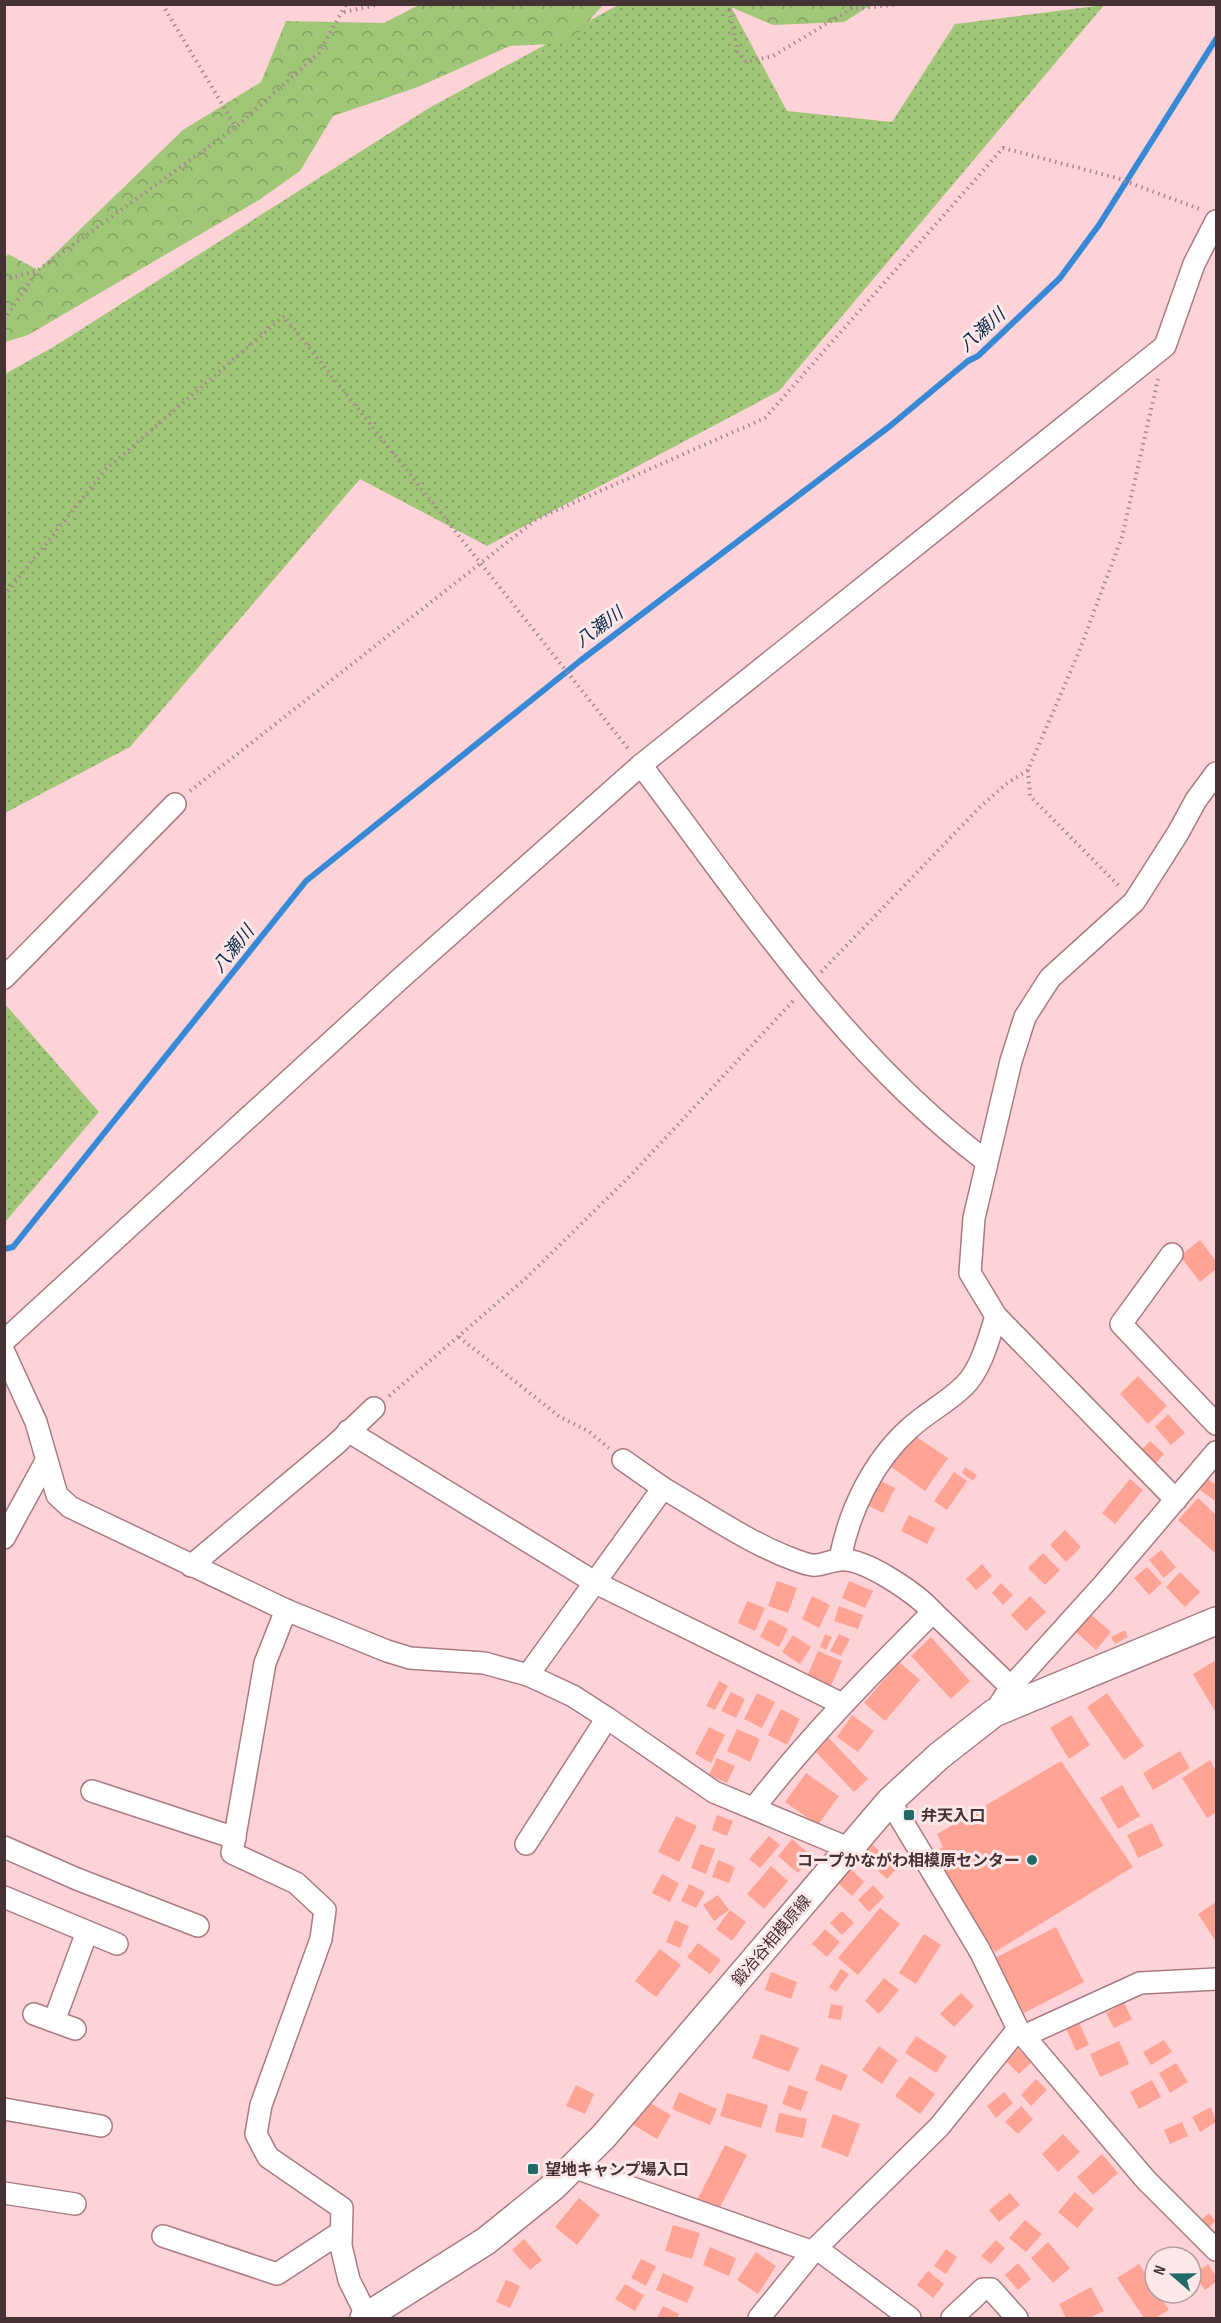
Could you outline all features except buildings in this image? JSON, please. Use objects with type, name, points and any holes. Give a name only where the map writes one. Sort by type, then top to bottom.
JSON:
[{"type":"main road","name":"鍛冶谷相模原線","points":[[365,2317],[486,2241],[554,2186],[604,2136],[848,1848],[890,1802],[939,1756],[994,1713],[1216,1621]]},
{"type":"street","points":[[4,1341],[401,978],[641,765],[1165,346],[1211,216]]},
{"type":"street","points":[[641,765],[808,986],[885,1074],[943,1129],[986,1161]]},
{"type":"street","points":[[1176,1500],[996,1316],[970,1273],[974,1218],[986,1161],[1011,1061],[1025,1017],[1050,978],[1134,902],[1161,862],[1196,800],[1216,773]]},
{"type":"street","points":[[4,978],[175,804]]},
{"type":"street","points":[[1172,1254],[1121,1324],[1216,1424]]},
{"type":"street","points":[[840,1559],[858,1502],[879,1465],[909,1429],[964,1386],[973,1375],[996,1316]]},
{"type":"street","points":[[4,1352],[36,1422],[45,1463],[57,1496],[70,1507],[286,1610],[410,1658],[476,1661],[528,1675],[573,1696],[608,1718],[714,1792],[848,1848]]},
{"type":"street","points":[[191,1566],[374,1408]]},
{"type":"street","points":[[348,1431],[596,1583],[842,1704]]},
{"type":"street","points":[[994,1713],[1011,1686],[1216,1452]]},
{"type":"street","points":[[623,1460],[663,1488],[754,1541],[793,1560],[823,1566],[840,1559],[869,1567],[921,1598],[1011,1686]]},
{"type":"street","points":[[4,1538],[45,1463]]},
{"type":"street","points":[[528,1675],[663,1488]]},
{"type":"street","points":[[286,1610],[265,1663],[232,1853],[296,1883],[325,1910],[321,1939],[261,2105],[256,2134],[268,2157],[342,2208],[340,2246],[349,2280],[365,2317]]},
{"type":"street","points":[[754,1808],[794,1757],[842,1704],[933,1612]]},
{"type":"street","points":[[526,1844],[608,1718]]},
{"type":"street","points":[[92,1791],[235,1838]]},
{"type":"street","points":[[890,1802],[980,1951],[1022,2032],[1146,2180],[1216,2250]]},
{"type":"street","points":[[4,1847],[77,1879],[198,1926]]},
{"type":"street","points":[[4,1897],[117,1944]]},
{"type":"street","points":[[75,2029],[44,2018],[87,1932]]},
{"type":"street","points":[[759,2319],[814,2250],[939,2127],[1022,2032],[1140,1983],[1216,1979]]},
{"type":"street","points":[[4,2109],[101,2126]]},
{"type":"street","points":[[573,2167],[814,2250],[910,2319]]},
{"type":"street","points":[[4,2193],[75,2204]]},
{"type":"street","points":[[163,2236],[183,2252],[277,2274],[341,2232]]},
{"type":"street","points":[[952,2319],[983,2289],[991,2289],[1017,2319]]},
{"type":"path","points":[[162,4],[236,127]]},
{"type":"path","points":[[4,280],[38,270],[236,127],[319,53],[344,12],[346,4]]},
{"type":"path","points":[[344,12],[381,4]]},
{"type":"path","points":[[728,4],[738,52],[746,62],[773,56],[850,9],[902,4]]},
{"type":"path","points":[[175,804],[192,788],[537,519],[765,418],[1003,148],[1117,178],[1211,216]]},
{"type":"path","points":[[4,320],[38,270]]},
{"type":"path","points":[[4,596],[106,469],[284,316],[483,563],[559,664],[641,765]]},
{"type":"path","points":[[1134,902],[1030,796],[1028,770],[1078,654],[1122,537],[1165,346]]},
{"type":"path","points":[[374,1408],[525,1279],[631,1175],[979,808],[1006,784],[1028,770]]},
{"type":"path","points":[[459,1337],[560,1417],[588,1431],[623,1460]]},
{"type":"green space","points":[[419,5],[603,5],[569,43],[510,46],[418,87],[333,116],[300,171],[259,200],[28,335],[5,342],[4,261],[8,254],[38,270],[183,130],[261,82],[286,21],[384,23]]},
{"type":"green space","points":[[618,5],[730,5],[787,111],[892,122],[955,24],[1104,5],[779,391],[487,546],[360,479],[130,747],[5,813],[5,374],[55,346],[429,108]]},
{"type":"green space","points":[[726,5],[871,5],[844,22],[773,25]]},
{"type":"green space","points":[[4,1005],[99,1112],[5,1222]]},
{"type":"waterway","name":"八瀬川","points":[[4,1249],[13,1247],[306,881],[580,661],[890,426],[968,361],[978,356],[1060,278],[1099,225],[1216,39]]},
{"type":"place","name":"弁天入口","points":[[909,1815]]},
{"type":"place","name":"コープかながわ相模原センター","points":[[1032,1860]]},
{"type":"place","name":"望地キャンプ場入口","points":[[533,2169]]}]
